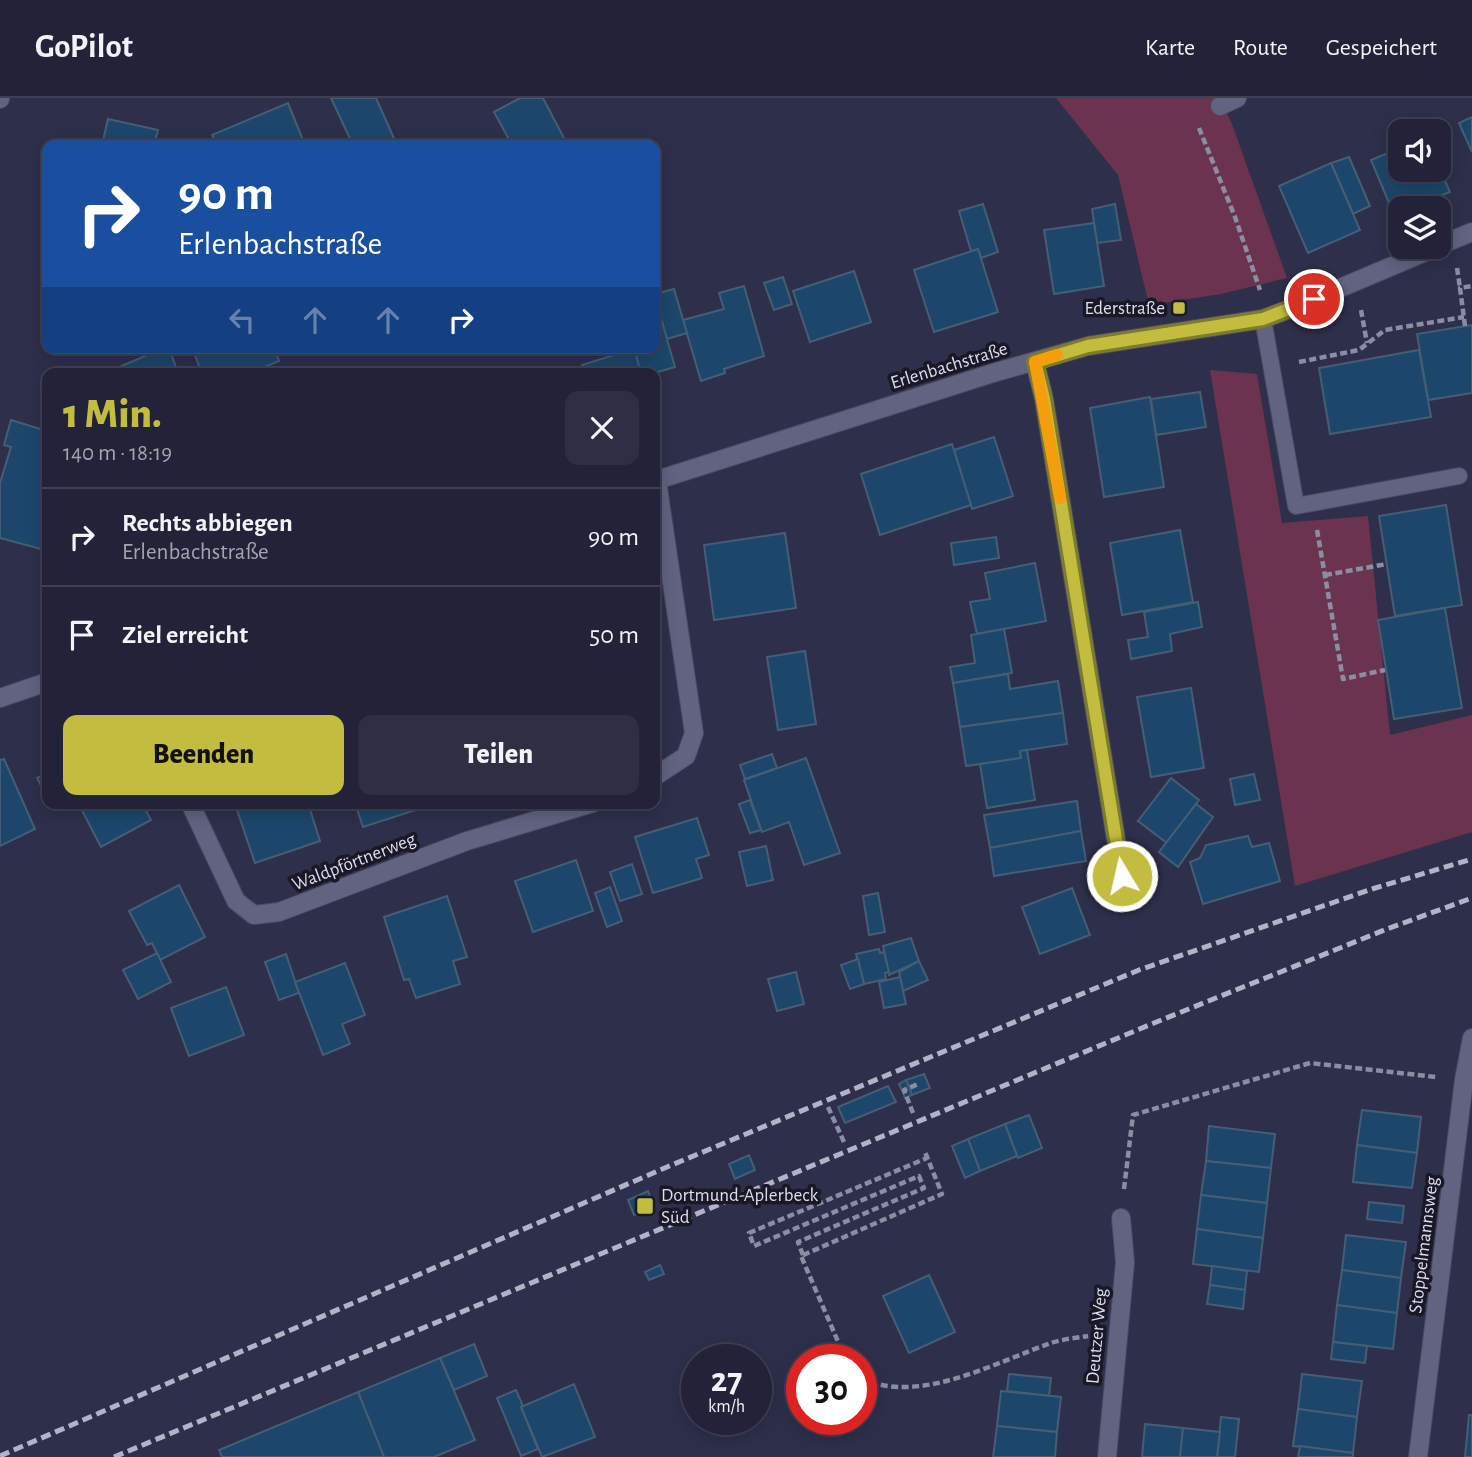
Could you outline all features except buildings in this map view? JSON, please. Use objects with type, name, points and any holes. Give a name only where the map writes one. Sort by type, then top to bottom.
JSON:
[{"type":"street","points":[[1220,106],[1237,98]]},
{"type":"street","name":"Erlenbachstraße","points":[[1451,241],[1472,232]]},
{"type":"street","name":"Erlenbachstraße","points":[[660,480],[993,373],[1088,346],[1263,319],[1407,259]]},
{"type":"street","points":[[1035,362],[1044,399],[1122,876]]},
{"type":"street","points":[[660,508],[694,733],[686,756],[660,773]]},
{"type":"street","points":[[0,698],[42,684]]},
{"type":"street","name":"Waldpförtnerweg","points":[[193,809],[236,901],[254,915],[279,912],[467,841],[573,809]]},
{"type":"street","name":"Stoppelmannsweg","points":[[1418,1457],[1464,1080],[1472,1038]]},
{"type":"street","name":"Deutzer Weg","points":[[1107,1457],[1125,1262],[1121,1218]]},
{"type":"lane","points":[[1263,319],[1296,506],[1458,476]]},
{"type":"path","points":[[1194,116],[1258,282],[1263,319]]},
{"type":"path","points":[[1458,273],[1465,326]]},
{"type":"path","points":[[1460,288],[1472,286]]},
{"type":"path","points":[[1362,317],[1367,344]]},
{"type":"path","points":[[1302,362],[1359,350],[1385,330],[1464,317]]},
{"type":"path","points":[[1313,503],[1338,671],[1343,679],[1385,670]]},
{"type":"path","points":[[1325,575],[1387,565]]},
{"type":"path","points":[[1121,1218],[1133,1115],[1310,1063],[1464,1080]]},
{"type":"path","points":[[913,1113],[904,1090],[918,1084]]},
{"type":"path","points":[[828,1107],[844,1142]]},
{"type":"path","points":[[833,1119],[841,1115]]},
{"type":"path","points":[[803,1255],[942,1194],[926,1155],[749,1233],[754,1246],[919,1177],[924,1188],[798,1242],[801,1255],[839,1344]]},
{"type":"path","points":[[877,1386],[932,1385],[986,1369],[1054,1342],[1118,1331]]},
{"type":"shaded area","points":[[1056,98],[1220,98],[1232,124],[1287,278],[1221,294],[1149,305],[1118,175]]},
{"type":"shaded area","points":[[1210,370],[1257,374],[1282,523],[1368,516],[1390,735],[1472,715],[1472,832],[1295,886]]},
{"type":"railway","points":[[0,1456],[667,1167],[1139,970],[1372,889],[1472,859]]},
{"type":"railway","points":[[114,1457],[1154,1023],[1387,929],[1472,898]]},
{"type":"slow traffic","points":[[1057,355],[1035,362],[1044,399],[1060,498]]},
{"type":"place","name":"Ederstraße","points":[[1179,308]]},
{"type":"place","name":"Dortmund-Aplerbeck Süd","points":[[645,1206]]},
{"type":"route","points":[[1122,876],[1044,399],[1035,362],[1088,346],[1263,319],[1314,299]]}]
